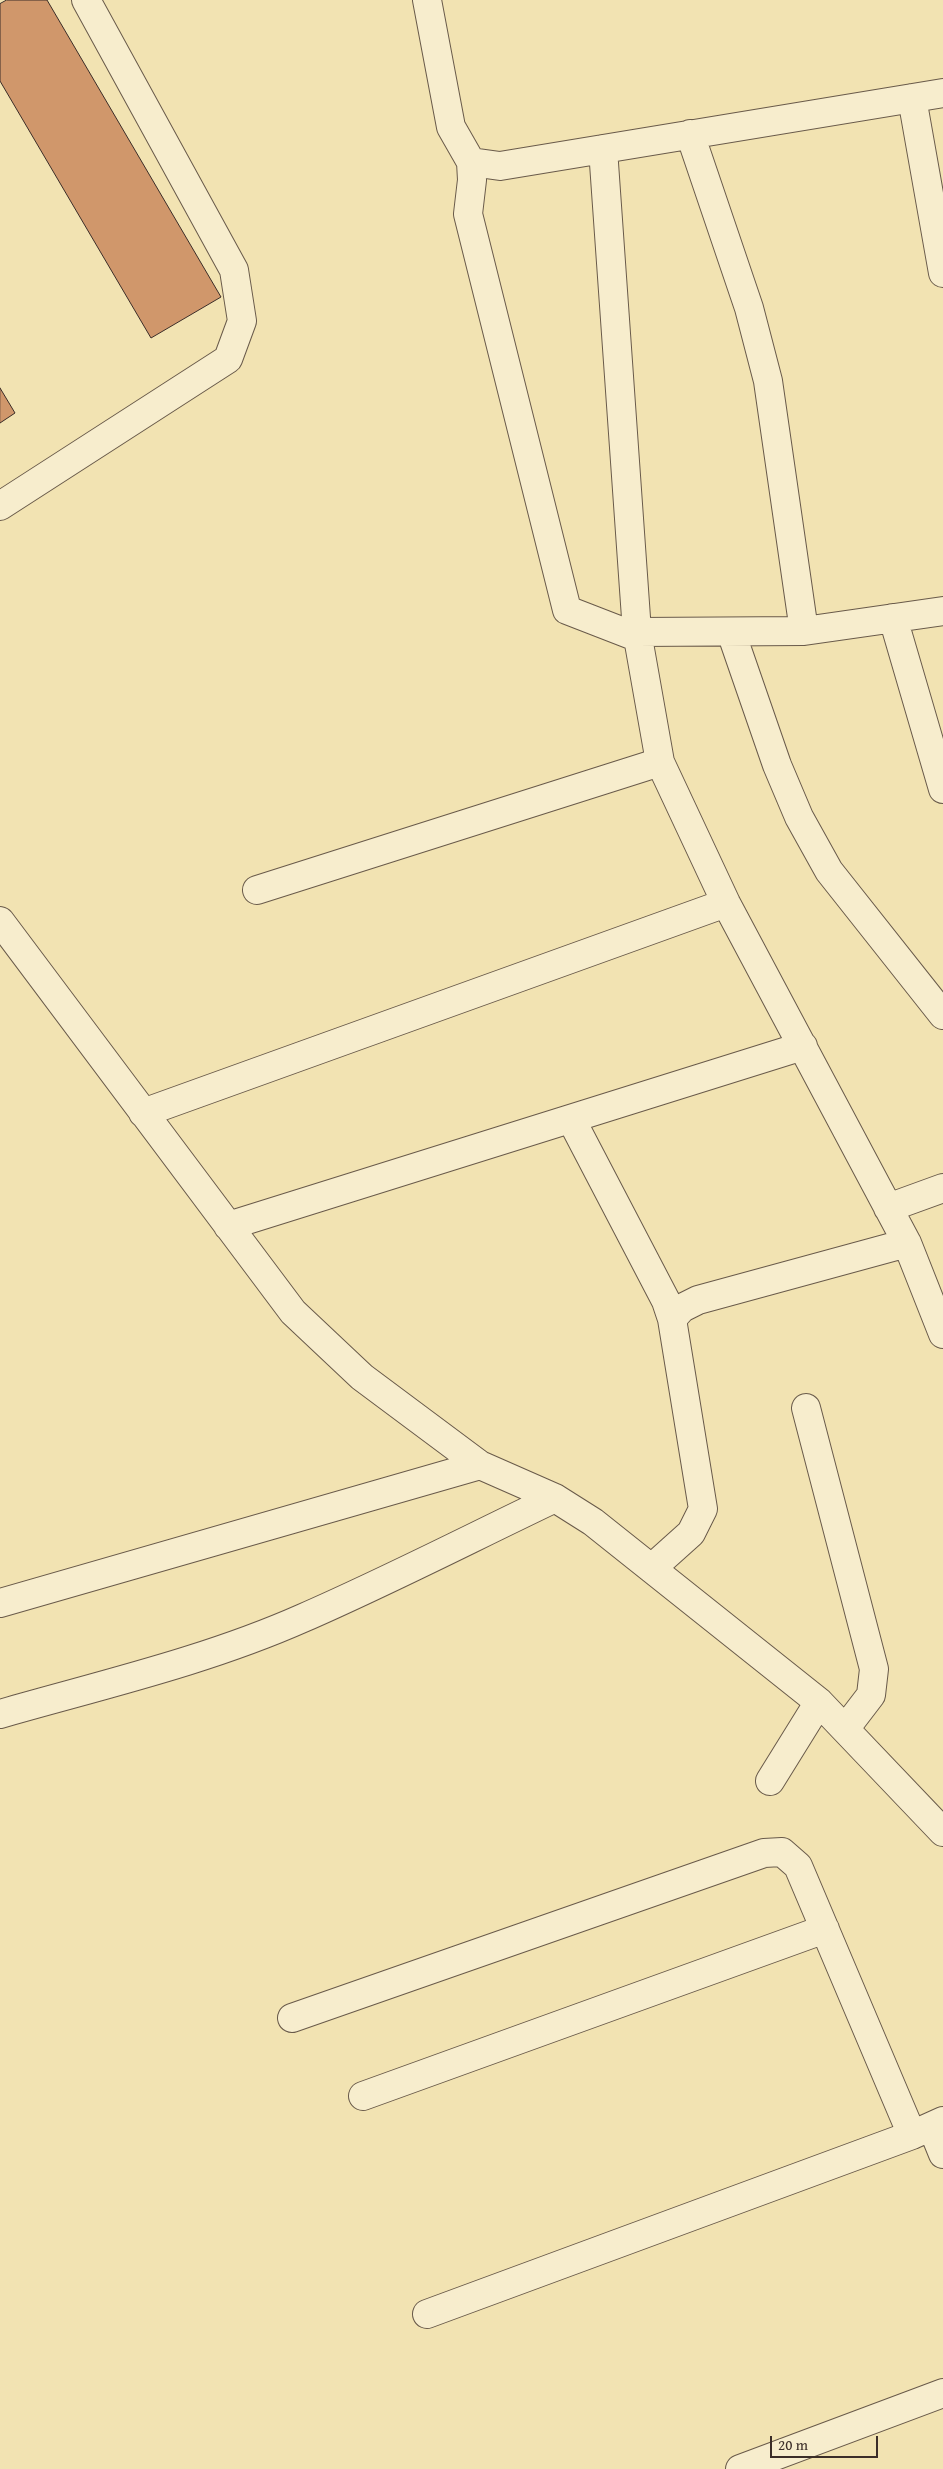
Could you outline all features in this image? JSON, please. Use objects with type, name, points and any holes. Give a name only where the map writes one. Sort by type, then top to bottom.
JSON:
[{"type":"street","points":[[0,506],[228,359],[242,321],[234,270],[86,0]]},
{"type":"street","points":[[427,0],[451,127],[470,162],[472,180],[468,214],[567,610],[634,636],[638,632],[804,631],[943,611]]},
{"type":"street","points":[[470,162],[500,166],[943,93]]},
{"type":"street","points":[[912,98],[943,273]]},
{"type":"street","points":[[690,134],[749,308],[768,381],[804,631]]},
{"type":"street","points":[[603,149],[638,632],[660,762],[726,903],[907,1243],[943,1334]]},
{"type":"street","points":[[893,618],[943,789]]},
{"type":"street","points":[[731,632],[776,766],[799,817],[830,871],[943,1015]]},
{"type":"street","points":[[257,890],[660,762]]},
{"type":"street","points":[[144,1113],[726,903]]},
{"type":"street","points":[[0,921],[293,1312],[362,1377],[480,1464],[555,1498],[593,1522],[652,1568],[819,1702],[943,1832]]},
{"type":"street","points":[[228,1226],[803,1046]]},
{"type":"street","points":[[571,1119],[666,1301],[672,1319],[703,1509],[691,1533],[652,1568]]},
{"type":"street","points":[[888,1208],[943,1188]]},
{"type":"street","points":[[672,1319],[682,1308],[698,1300],[907,1243]]},
{"type":"street","points":[[806,1408],[874,1669],[870,1695],[845,1729]]},
{"type":"street","points":[[0,1603],[480,1464]]},
{"type":"street","points":[[0,1714],[157,1670],[293,1622],[555,1498]]},
{"type":"street","points":[[770,1781],[819,1702]]},
{"type":"street","points":[[292,2018],[764,1853],[782,1852],[798,1866],[825,1930],[943,2154]]},
{"type":"street","points":[[363,2096],[825,1930]]},
{"type":"street","points":[[428,2314],[929,2128]]},
{"type":"street","points":[[740,2469],[943,2393]]},
{"type":"building","points":[[7,0],[47,0],[221,297],[151,338],[0,81],[0,4]]},
{"type":"building","points":[[0,388],[15,413],[0,423]]}]
